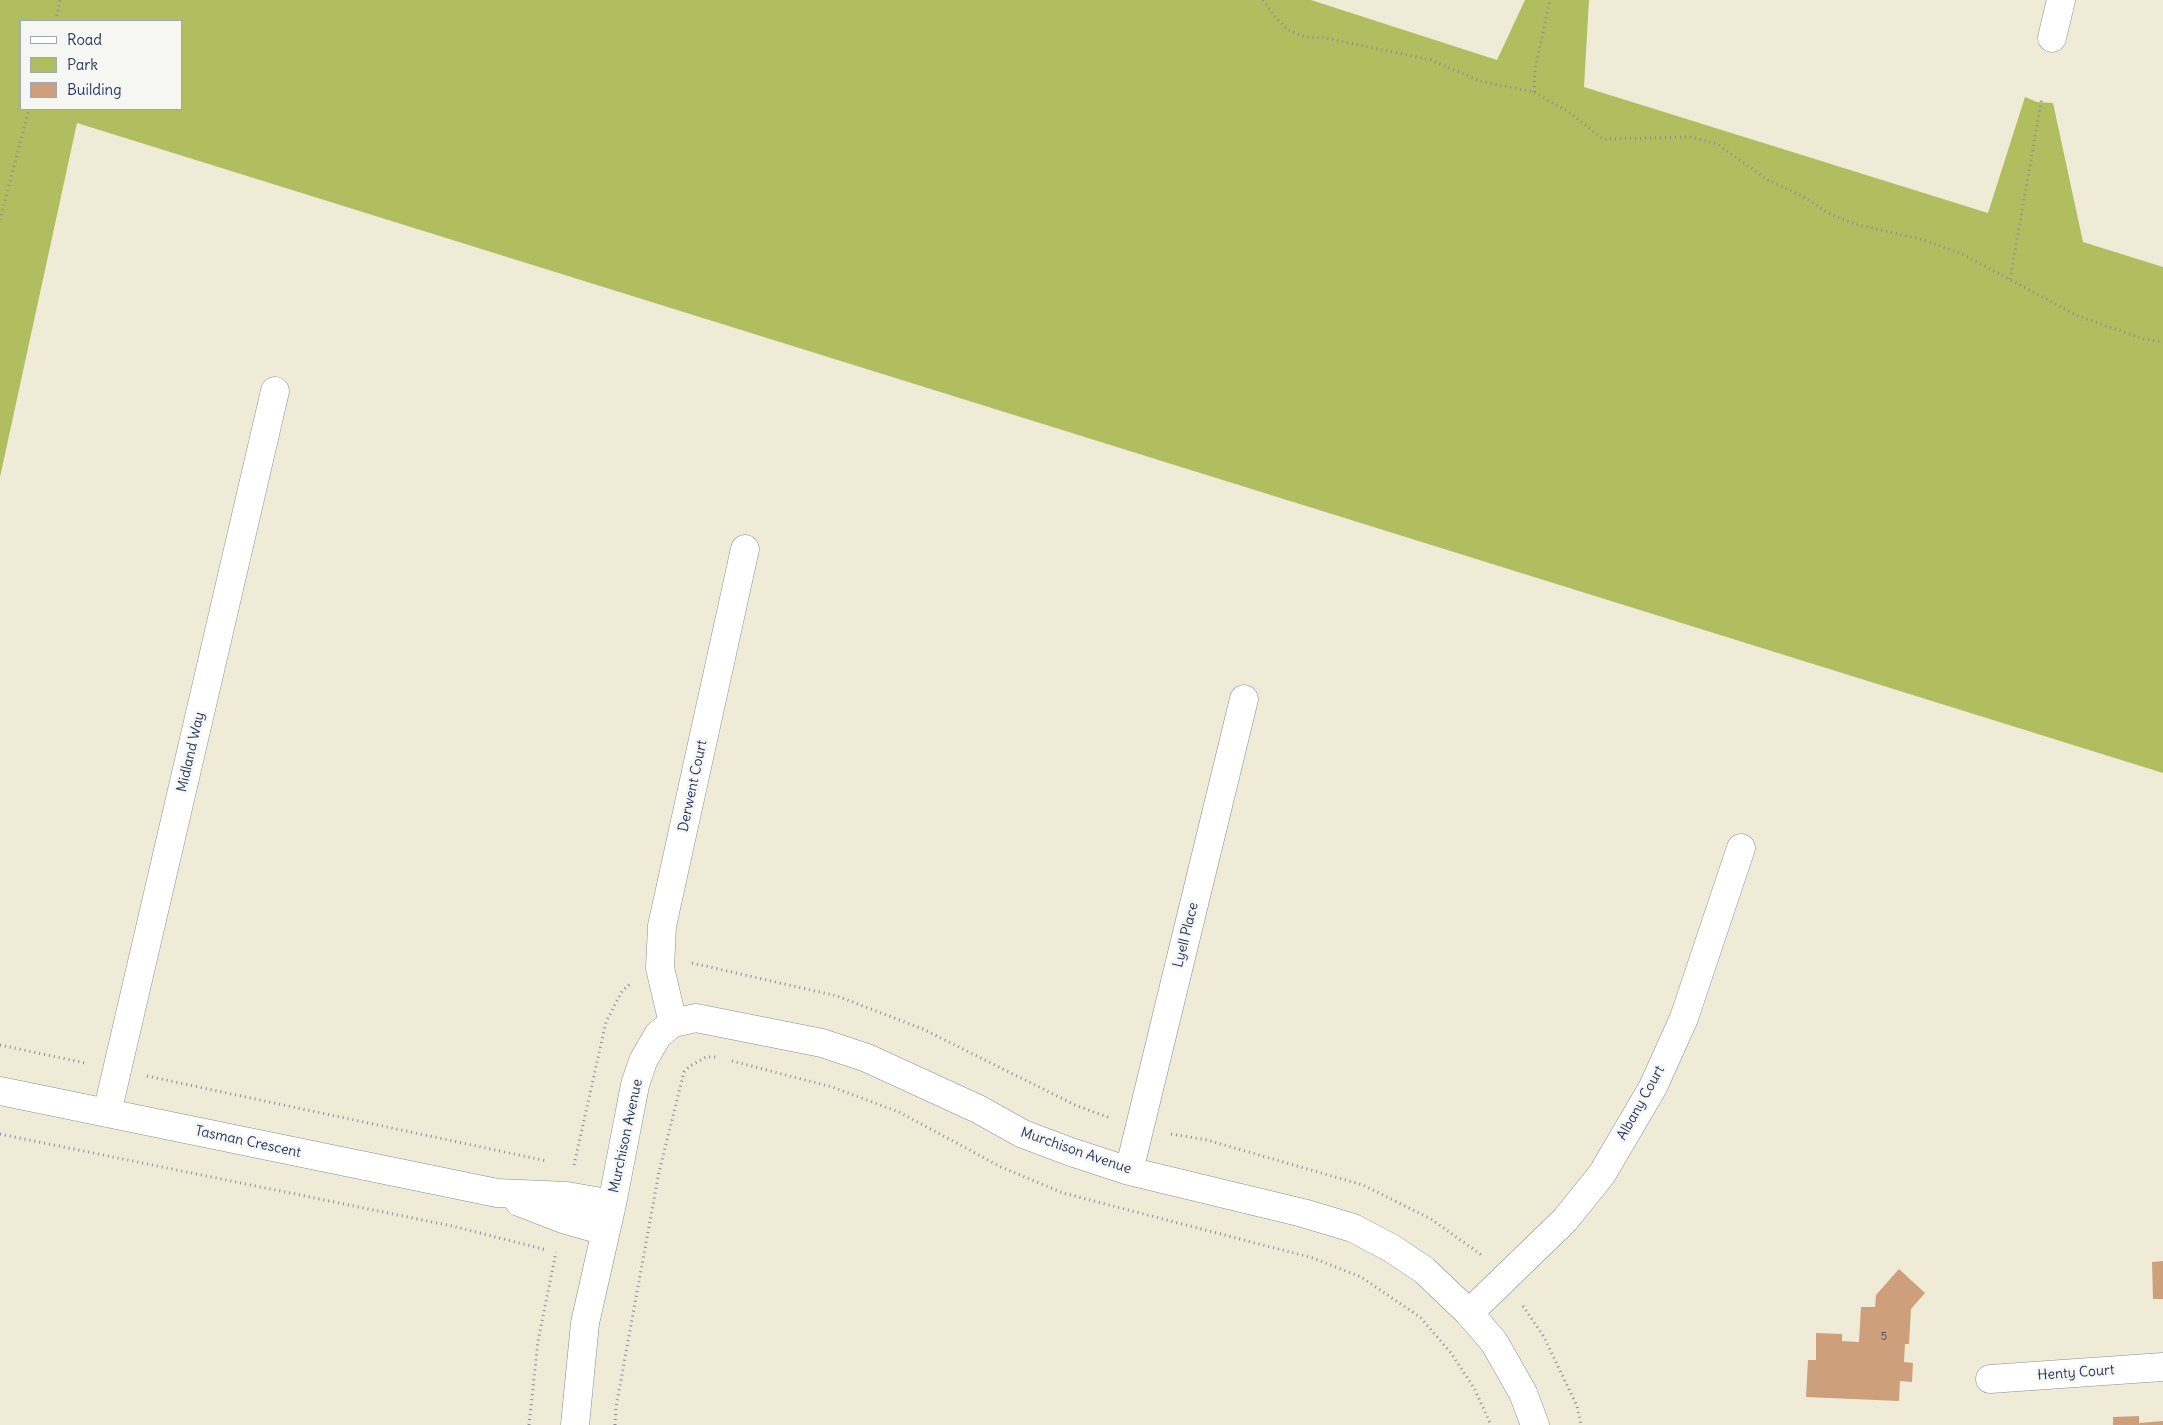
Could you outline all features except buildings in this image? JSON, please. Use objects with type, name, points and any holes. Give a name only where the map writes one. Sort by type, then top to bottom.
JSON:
[{"type":"street","points":[[2052,38],[2061,0]]},
{"type":"street","name":"Midland Way","points":[[107,1113],[274,390]]},
{"type":"street","name":"Derwent Court","points":[[673,1023],[660,964],[662,926],[745,549]]},
{"type":"street","name":"Lyell Place","points":[[1129,1170],[1244,699]]},
{"type":"street","name":"Albany Court","points":[[1469,1313],[1565,1220],[1602,1174],[1653,1087],[1684,1018],[1741,848]]},
{"type":"street","name":"Murchison Avenue","points":[[612,1204],[635,1085],[640,1069],[658,1035],[673,1023],[696,1018],[822,1043],[867,1058],[978,1109],[1023,1134],[1129,1170],[1303,1213],[1353,1228],[1391,1248],[1424,1270],[1469,1313],[1494,1342],[1523,1393],[1535,1425]]},
{"type":"street","name":"Tasman Crescent","points":[[0,1091],[565,1208],[605,1230]]},
{"type":"street","points":[[575,1425],[585,1324],[612,1204]]},
{"type":"street","name":"Tasman Crescent","points":[[565,1208],[612,1204]]},
{"type":"street","name":"Henty Court","points":[[1990,1379],[2163,1367]]},
{"type":"path","points":[[56,20],[60,0]]},
{"type":"path","points":[[1263,0],[1288,30],[1305,37],[1326,38],[1431,60],[1480,81],[1534,92],[1570,113],[1603,139],[1690,137],[1716,144],[1768,180],[1802,196],[1832,215],[1855,224],[1941,246],[1962,254],[2078,316],[2144,339],[2163,342]]},
{"type":"path","points":[[1534,92],[1535,69],[1550,0]]},
{"type":"path","points":[[2010,279],[2042,97]]},
{"type":"path","points":[[0,220],[20,134],[29,110]]},
{"type":"path","points":[[529,1425],[538,1341],[606,1022],[622,991],[645,970],[660,964],[696,962],[837,996],[922,1029],[1075,1105],[1139,1129],[1207,1140],[1364,1185],[1431,1219],[1479,1252],[1505,1278],[1544,1337],[1577,1406],[1581,1425]]},
{"type":"path","points":[[0,1045],[554,1162]]},
{"type":"path","points":[[615,1425],[616,1407],[659,1172],[684,1072],[690,1066],[706,1057],[718,1057],[832,1087],[899,1112],[1001,1168],[1063,1193],[1313,1258],[1361,1277],[1420,1318],[1451,1353],[1474,1388],[1491,1425]]},
{"type":"path","points":[[0,1134],[452,1226],[556,1252]]},
{"type":"path","points":[[564,1164],[574,1166]]},
{"type":"green space","points":[[0,0],[1311,0],[1497,60],[1525,0],[1589,0],[1584,87],[1988,213],[2025,97],[2037,102],[2053,103],[2083,242],[2163,267],[2163,773],[77,123],[0,477]]}]
